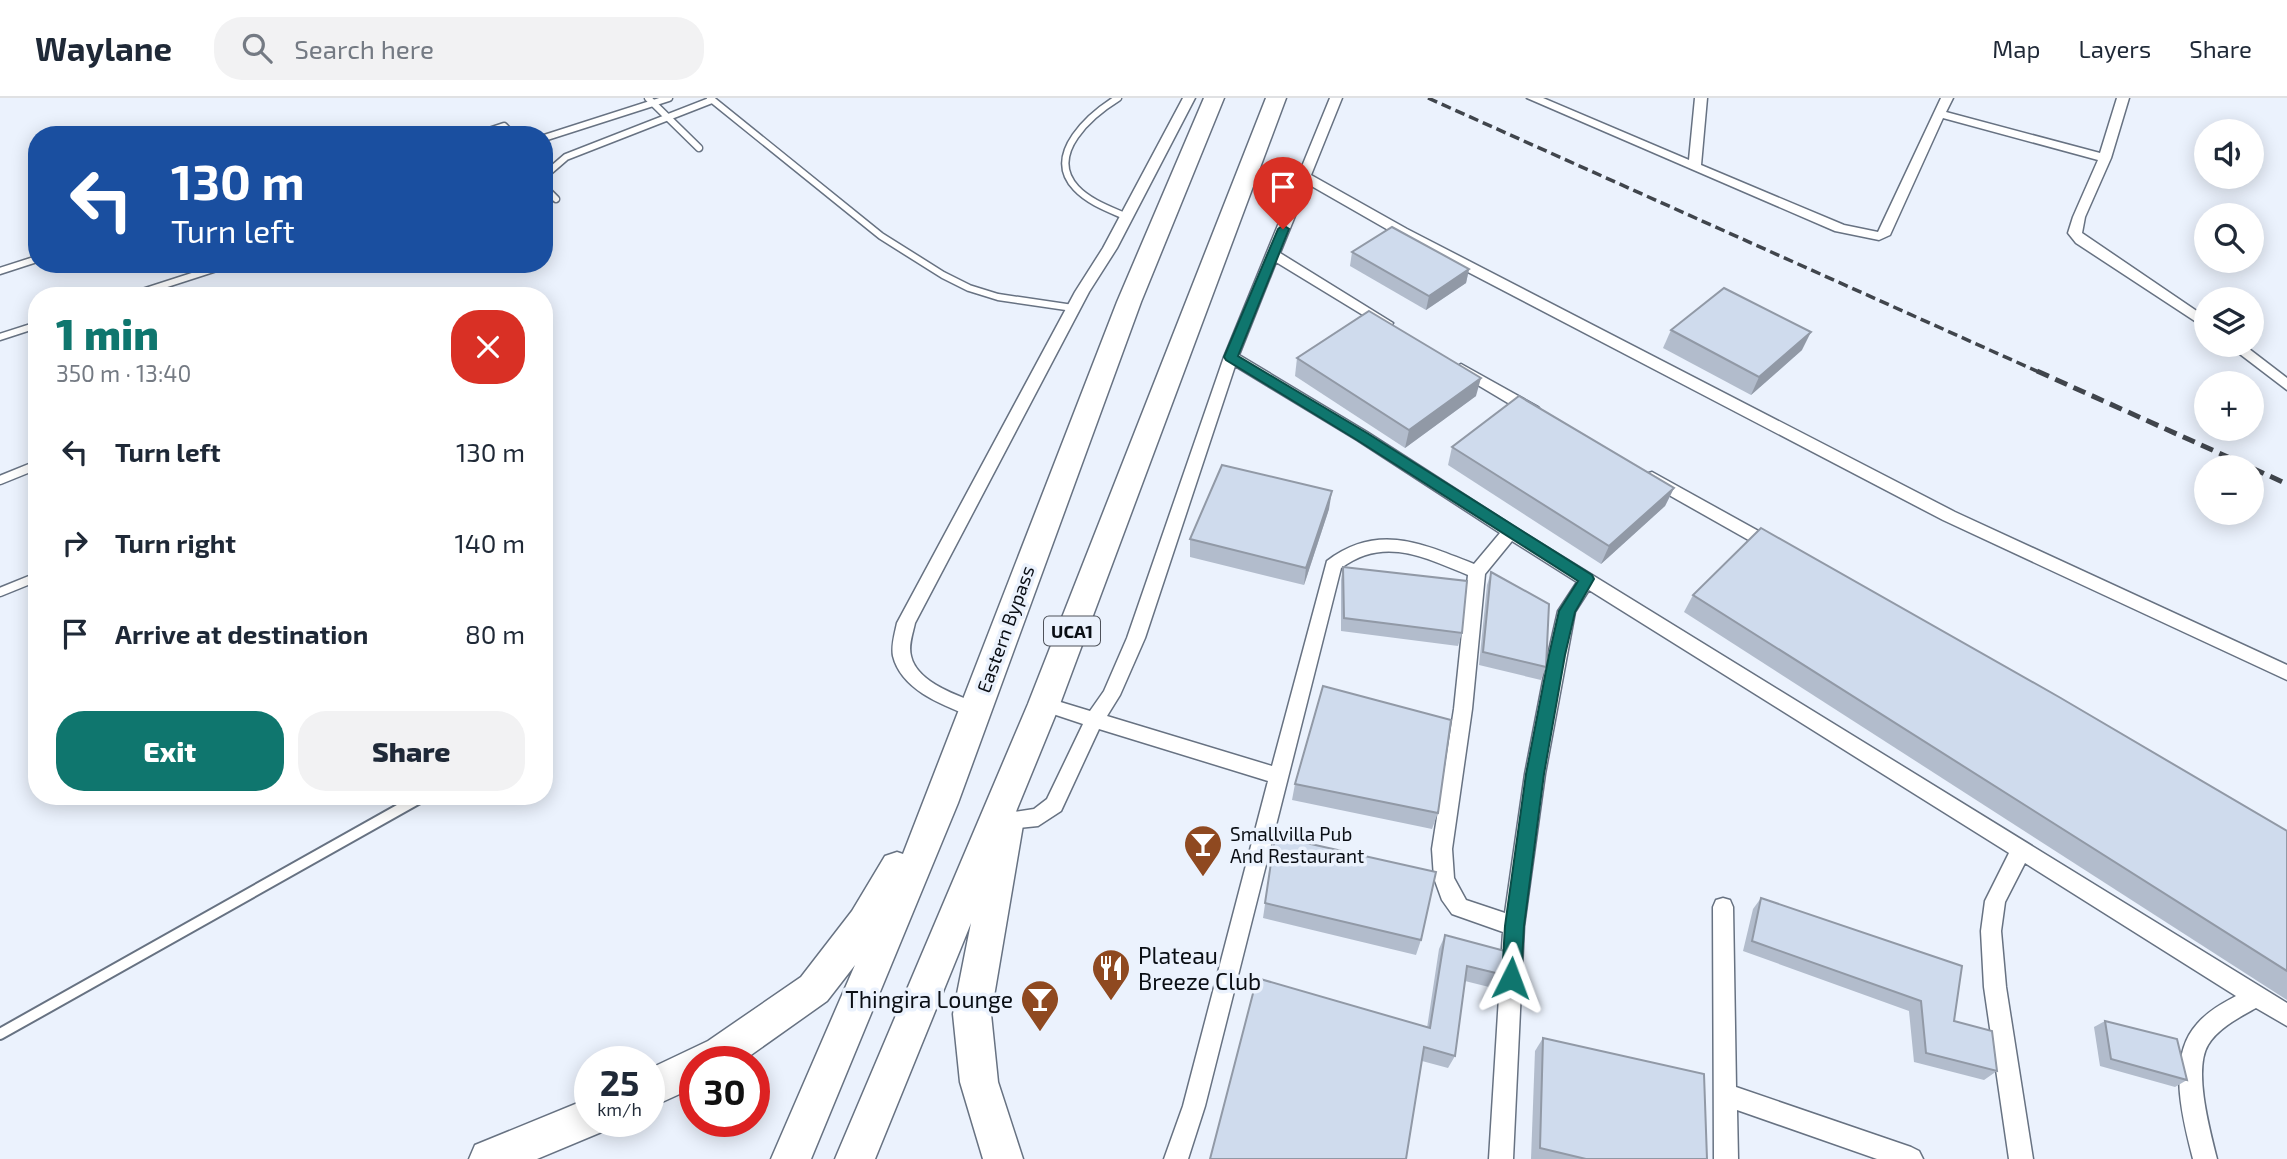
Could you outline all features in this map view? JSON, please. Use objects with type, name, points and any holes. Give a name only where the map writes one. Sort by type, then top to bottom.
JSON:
[{"type":"main road","name":"Eastern Bypass","points":[[791,1159],[942,803],[1129,302],[1214,98]]},
{"type":"main road","name":"UCA1","points":[[855,1159],[1044,704],[1276,98]]},
{"type":"main road","points":[[1003,1159],[979,1082],[972,1014],[1014,773]]},
{"type":"main road","points":[[732,1046],[814,989],[865,923],[901,860],[942,803]]},
{"type":"main road","points":[[489,1159],[574,1124]]},
{"type":"street","points":[[975,710],[941,697],[914,675],[902,657],[906,623],[1073,308],[1127,217],[1189,98]]},
{"type":"street","points":[[1007,820],[1038,817],[1054,804],[1094,719],[1111,695],[1136,638],[1170,543],[1231,357],[1336,98]]},
{"type":"street","points":[[1533,98],[1840,228],[1879,236],[1883,235],[1947,98]]},
{"type":"street","points":[[1695,167],[1701,98]]},
{"type":"street","points":[[2123,98],[2105,158],[2079,217],[2075,233],[2081,240],[2194,316]]},
{"type":"street","points":[[1940,114],[2105,158]]},
{"type":"street","points":[[1305,177],[1402,232],[1949,516],[2287,673]]},
{"type":"street","points":[[1273,254],[1402,333]]},
{"type":"street","points":[[1231,357],[1362,436],[1510,532],[2287,1015]]},
{"type":"street","points":[[2251,357],[2287,385]]},
{"type":"street","points":[[1449,362],[1542,416]]},
{"type":"street","points":[[1636,469],[1792,557]]},
{"type":"street","points":[[1510,532],[1477,572],[1463,709],[1442,849],[1444,878],[1449,894],[1459,907],[1514,926]]},
{"type":"street","points":[[1176,1159],[1194,1106],[1334,565],[1344,555],[1360,547],[1381,543],[1412,547],[1477,572]]},
{"type":"street","points":[[1501,1159],[1514,926],[1535,774],[1567,611],[1587,579]]},
{"type":"street","points":[[1044,704],[1280,777]]},
{"type":"street","points":[[2021,850],[1995,901],[1991,931],[1996,987],[2021,1159]]},
{"type":"street","points":[[1723,907],[1726,1159]]},
{"type":"street","points":[[2205,1159],[2197,1127],[2190,1076],[2199,1038],[2221,1017],[2256,996]]},
{"type":"street","points":[[1724,1094],[1911,1159]]},
{"type":"lane","points":[[553,135],[650,101],[669,98]]},
{"type":"lane","points":[[1118,98],[1079,125],[1072,138],[1067,167],[1074,187],[1088,198],[1127,217]]},
{"type":"lane","points":[[553,169],[566,158],[711,99],[881,236],[943,275],[969,288],[998,297],[1073,308]]},
{"type":"lane","points":[[650,101],[699,148]]},
{"type":"lane","points":[[553,196],[556,199]]},
{"type":"lane","points":[[0,271],[28,262]]},
{"type":"lane","points":[[158,287],[201,273]]},
{"type":"lane","points":[[0,337],[28,328]]},
{"type":"lane","points":[[0,480],[28,469]]},
{"type":"lane","points":[[0,592],[28,580]]},
{"type":"lane","points":[[0,1034],[407,805]]},
{"type":"building","points":[[1392,227],[1469,269],[1429,296],[1352,252]]},
{"type":"building","points":[[1724,288],[1811,332],[1759,377],[1671,330]]},
{"type":"building","points":[[1369,311],[1481,378],[1409,430],[1297,358]]},
{"type":"building","points":[[1519,396],[1674,488],[1609,546],[1452,447]]},
{"type":"building","points":[[1222,465],[1332,491],[1306,568],[1190,539]]},
{"type":"building","points":[[1761,528],[2059,697],[2287,831],[2287,971],[1693,595]]},
{"type":"building","points":[[1343,567],[1467,581],[1462,633],[1344,618]]},
{"type":"building","points":[[1491,572],[1549,604],[1546,667],[1483,652]]},
{"type":"building","points":[[1323,686],[1451,720],[1438,813],[1295,784]]},
{"type":"building","points":[[1275,836],[1436,872],[1421,940],[1265,903]]},
{"type":"building","points":[[1761,898],[1962,966],[1954,1021],[1992,1031],[1997,1071],[1926,1053],[1921,1001],[1752,941]]},
{"type":"building","points":[[1445,935],[1505,951],[1504,975],[1467,966],[1455,1056],[1424,1047],[1406,1159],[1210,1159],[1257,978],[1430,1028]]},
{"type":"building","points":[[2105,1021],[2177,1039],[2187,1080],[2111,1059]]},
{"type":"building","points":[[1543,1038],[1704,1074],[1707,1159],[1586,1159],[1540,1148]]},
{"type":"railway","points":[[1428,98],[2041,373]]},
{"type":"railway","points":[[2037,371],[2223,455]]},
{"type":"railway","points":[[2264,473],[2287,484]]},
{"type":"place","name":"Smallvilla Pub And Restaurant","points":[[1203,878]]},
{"type":"place","name":"Plateau Breeze Club","points":[[1111,1002]]},
{"type":"place","name":"Thingira Lounge","points":[[1040,1033]]},
{"type":"route","points":[[1283,229],[1231,357],[1362,436],[1587,579],[1567,611],[1557,655],[1535,774],[1514,926],[1511,978]]}]
